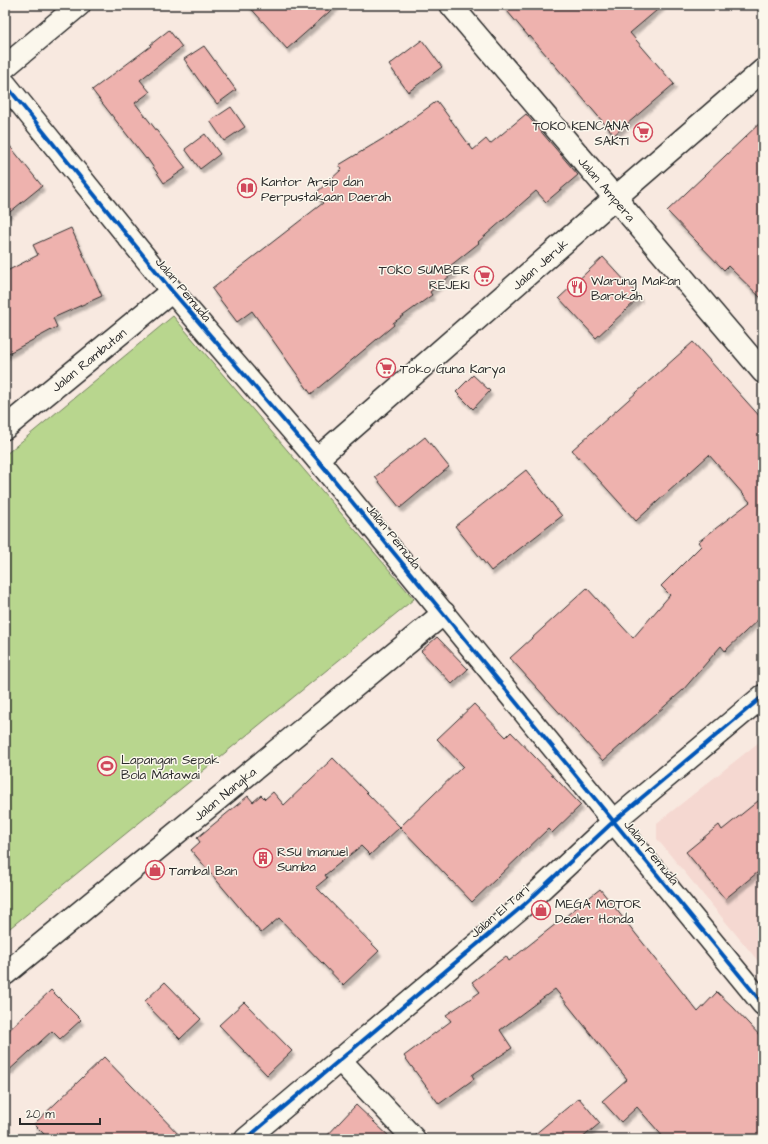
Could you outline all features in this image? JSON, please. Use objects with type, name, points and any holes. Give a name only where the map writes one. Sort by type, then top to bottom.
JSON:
[{"type":"street","points":[[5,67],[79,5]]},
{"type":"street","name":"Jalan Ampera","points":[[451,5],[763,372]]},
{"type":"street","name":"Jalan Jeruk","points":[[317,459],[763,70]]},
{"type":"street","name":"Jalan Pemuda","points":[[5,84],[172,291],[317,459],[763,1004]]},
{"type":"street","name":"Jalan Rambutan","points":[[5,428],[172,291]]},
{"type":"street","name":"Jalan Nangka","points":[[5,974],[444,613]]},
{"type":"street","name":"Jalan El Tari","points":[[246,1139],[339,1059],[525,904],[614,821],[763,696]]},
{"type":"street","points":[[339,1059],[414,1139]]},
{"type":"shaded area","points":[[763,739],[763,967],[657,839],[657,823]]},
{"type":"green space","name":"Lapangan Sepak Bola Matawai","points":[[173,316],[414,599],[5,932],[5,455]]},
{"type":"building","points":[[248,5],[337,5],[287,49]]},
{"type":"building","points":[[502,5],[663,5],[630,33],[674,84],[614,135]]},
{"type":"building","points":[[169,30],[182,47],[140,80],[150,92],[135,103],[186,168],[164,183],[147,158],[146,159],[92,90],[151,46],[150,45]]},
{"type":"building","points":[[422,40],[442,67],[408,92],[389,65]]},
{"type":"building","points":[[204,46],[236,90],[217,104],[184,59]]},
{"type":"building","points":[[437,101],[473,150],[486,139],[490,144],[526,114],[578,175],[546,202],[536,191],[478,242],[479,243],[450,266],[455,272],[430,292],[432,295],[393,323],[394,325],[311,394],[252,311],[237,322],[212,289],[323,203],[315,194],[342,169],[339,165],[394,132]]},
{"type":"building","points":[[231,107],[245,127],[224,141],[210,121]]},
{"type":"building","points":[[763,120],[763,300],[728,266],[724,270],[667,211]]},
{"type":"building","points":[[205,134],[220,154],[200,169],[185,149]]},
{"type":"building","points":[[5,140],[42,186],[5,216]]},
{"type":"building","points":[[71,228],[102,296],[53,318],[57,327],[5,355],[5,272],[38,255],[33,245]]},
{"type":"building","points":[[603,257],[640,297],[596,338],[559,298]]},
{"type":"building","points":[[693,342],[763,420],[763,615],[725,651],[721,646],[683,690],[603,761],[510,658],[587,588],[633,638],[670,595],[661,586],[701,546],[698,542],[750,502],[709,455],[636,521],[572,450]]},
{"type":"building","points":[[473,375],[490,391],[473,409],[456,392]]},
{"type":"building","points":[[425,437],[449,467],[400,508],[375,477]]},
{"type":"building","points":[[526,470],[562,516],[491,571],[455,526]]},
{"type":"building","points":[[437,637],[468,669],[452,684],[421,651]]},
{"type":"building","points":[[474,704],[506,737],[511,732],[581,805],[552,833],[548,829],[472,902],[400,827],[463,766],[437,739]]},
{"type":"building","points":[[333,758],[400,827],[370,855],[361,846],[325,875],[327,878],[316,887],[379,951],[343,985],[279,918],[261,933],[191,850],[200,842],[197,838],[248,796],[253,802],[261,795],[265,799],[273,792],[284,805]]},
{"type":"building","points":[[763,797],[763,868],[725,899],[686,852],[719,825],[722,830]]},
{"type":"building","points":[[600,889],[698,1012],[717,992],[763,1039],[763,1139],[665,1139],[637,1107],[621,1122],[602,1101],[627,1079],[555,989],[500,1030],[512,1048],[472,1075],[474,1079],[439,1104],[404,1056],[451,1021],[446,1015],[480,992],[472,982],[506,956],[509,961]]},
{"type":"building","points":[[165,982],[201,1019],[180,1039],[144,1002]]},
{"type":"building","points":[[51,990],[81,1020],[60,1039],[52,1031],[5,1074],[5,1034]]},
{"type":"building","points":[[244,1002],[292,1051],[267,1075],[219,1025]]},
{"type":"building","points":[[104,1057],[183,1139],[49,1139],[34,1124]]},
{"type":"building","points":[[579,1098],[600,1123],[581,1139],[529,1139]]},
{"type":"building","points":[[356,1105],[392,1139],[324,1139]]},
{"type":"cycle path","points":[[5,84],[172,291],[317,459],[763,1004]]},
{"type":"cycle path","points":[[246,1139],[525,904],[614,821],[763,696]]},
{"type":"place","name":"TOKO KENCANA SAKTI","points":[[643,132]]},
{"type":"place","name":"Kantor Arsip dan Perpustakaan Daerah","points":[[247,188]]},
{"type":"place","name":"TOKO SUMBER REJEKI","points":[[484,276]]},
{"type":"place","name":"Warung Makan Barokah","points":[[577,287]]},
{"type":"place","name":"Toko Guna Karya","points":[[386,368]]},
{"type":"place","name":"Lapangan Sepak Bola Matawai","points":[[107,766]]},
{"type":"place","name":"RSU Imanuel Sumba","points":[[263,858]]},
{"type":"place","name":"Tambal Ban","points":[[155,870]]},
{"type":"place","name":"MEGA MOTOR Dealer Honda","points":[[541,910]]}]
